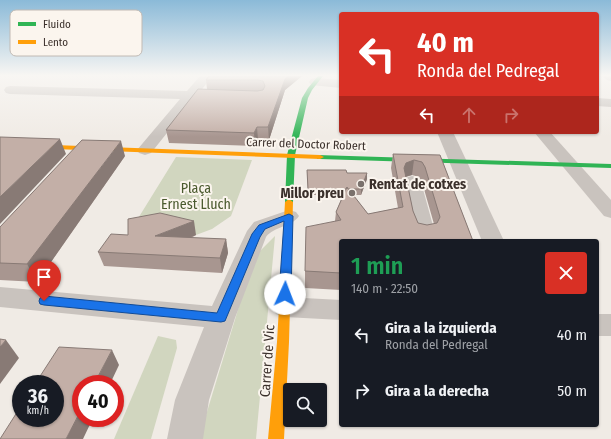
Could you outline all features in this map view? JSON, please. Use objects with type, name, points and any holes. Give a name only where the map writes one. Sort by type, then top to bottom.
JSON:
[{"type":"street","points":[[145,150],[189,96]]},
{"type":"street","name":"Carrer de Vic","points":[[276,439],[285,307],[291,155],[306,96]]},
{"type":"street","points":[[599,102],[611,104]]},
{"type":"street","points":[[447,134],[492,239]]},
{"type":"street","points":[[544,134],[611,212]]},
{"type":"street","name":"Carrer del Doctor Robert","points":[[0,145],[458,162],[611,166]]},
{"type":"street","points":[[68,165],[83,148]]},
{"type":"street","points":[[407,160],[425,238]]},
{"type":"street","points":[[185,439],[192,400],[221,318],[255,236],[262,227],[289,216]]},
{"type":"street","points":[[0,297],[221,318]]},
{"type":"street","points":[[285,307],[339,310]]},
{"type":"street","points":[[599,325],[611,325]]},
{"type":"green space","name":"Plaça Ernest Lluch","points":[[176,157],[252,160],[231,216],[212,229],[196,235],[164,227],[129,233]]},
{"type":"green space","points":[[275,236],[256,439],[202,439],[203,425],[240,303],[260,251]]},
{"type":"green space","points":[[158,336],[176,340],[177,348],[151,439],[114,439],[119,427],[124,427],[124,416]]},
{"type":"building","points":[[192,96],[279,96],[268,127],[257,127],[254,133],[166,130]]},
{"type":"building","points":[[0,137],[60,139],[0,197]]},
{"type":"building","points":[[82,140],[121,141],[27,264],[0,263],[0,227]]},
{"type":"building","points":[[393,154],[440,155],[472,239],[339,239],[339,273],[305,271],[306,227],[341,220],[336,212],[347,187],[368,214],[403,207]],"holes":[[[414,160],[422,162],[425,167],[440,217],[437,223],[427,225],[418,223],[413,211],[404,168],[406,163]]]},
{"type":"building","points":[[307,170],[346,170],[347,173],[367,173],[361,189],[348,189],[347,187],[346,189],[308,189]]},
{"type":"building","points":[[160,213],[194,221],[155,236],[226,239],[220,258],[98,252],[111,234],[128,235],[128,219]]},
{"type":"building","points":[[0,339],[6,340],[0,347]]},
{"type":"building","points":[[59,347],[112,350],[99,375],[72,375],[72,427],[66,439],[0,439],[12,420],[12,427],[64,427],[64,375],[41,375]]},
{"type":"traffic: fast","points":[[289,202],[291,155],[306,96]]},
{"type":"traffic: fast","points":[[320,157],[611,166]]},
{"type":"traffic: slow","points":[[0,145],[320,157]]},
{"type":"traffic: slow","points":[[276,439],[283,342],[289,202]]},
{"type":"place","name":"Rentat de cotxes","points":[[361,184]]},
{"type":"place","name":"Millor preu","points":[[352,193]]},
{"type":"route","points":[[44,301],[221,318],[255,236],[262,227],[289,216],[285,294]]}]
